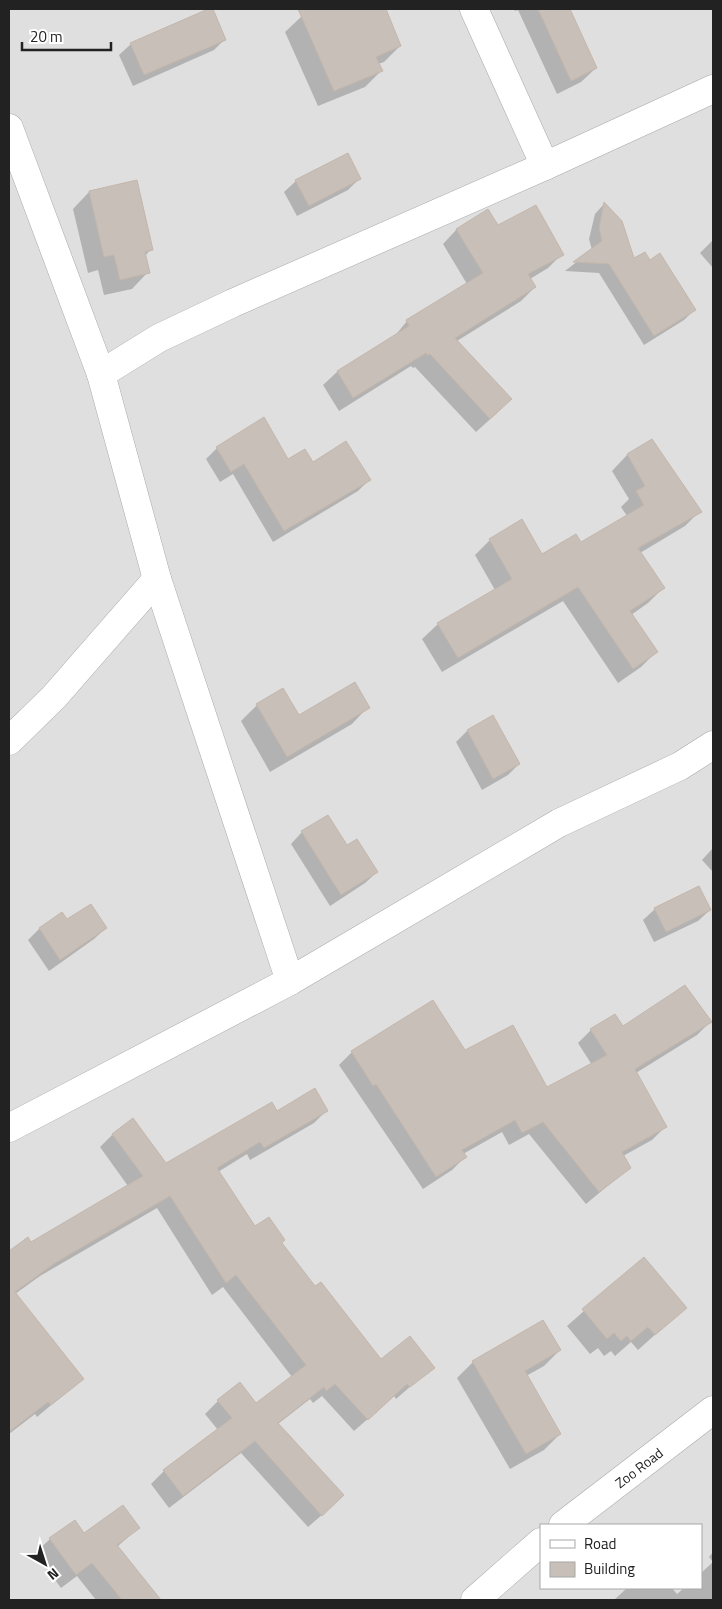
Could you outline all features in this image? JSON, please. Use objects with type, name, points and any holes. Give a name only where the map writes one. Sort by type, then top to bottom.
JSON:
[{"type":"street","points":[[474,9],[545,166]]},
{"type":"street","points":[[101,374],[159,338],[233,303],[545,166],[713,89]]},
{"type":"street","points":[[9,128],[101,374],[157,579],[290,981]]},
{"type":"street","points":[[9,741],[54,697],[157,579]]},
{"type":"street","points":[[9,1128],[290,981],[559,823],[680,766],[713,745]]},
{"type":"street","name":"Zoo Road","points":[[564,1524],[713,1410]]},
{"type":"street","points":[[475,1600],[540,1543]]},
{"type":"shaded area","points":[[9,9],[713,9],[713,1600],[9,1600]]},
{"type":"building","points":[[208,9],[213,9],[226,40],[144,75],[130,43]]},
{"type":"building","points":[[298,9],[386,9],[401,46],[376,57],[383,71],[334,91]]},
{"type":"building","points":[[538,9],[570,9],[597,68],[571,81]]},
{"type":"building","points":[[348,153],[361,179],[309,206],[295,180]]},
{"type":"building","points":[[137,180],[153,250],[145,252],[150,273],[120,280],[114,255],[104,257],[89,191]]},
{"type":"building","points":[[604,202],[622,221],[634,258],[645,252],[650,260],[660,253],[696,310],[654,336],[609,264],[573,262],[602,241],[599,228]]},
{"type":"building","points":[[536,205],[564,255],[528,274],[536,287],[455,338],[512,399],[490,419],[430,354],[427,355],[426,353],[353,398],[337,371],[409,326],[406,320],[483,273],[456,229],[488,209],[498,225]]},
{"type":"building","points":[[264,417],[288,459],[305,449],[313,462],[346,441],[371,480],[284,531],[244,464],[231,472],[216,447]]},
{"type":"building","points":[[652,439],[702,512],[638,548],[665,588],[630,611],[658,652],[633,669],[578,587],[458,658],[437,623],[512,579],[489,539],[522,519],[542,554],[576,534],[581,542],[644,505],[636,491],[645,486],[627,454]]},
{"type":"building","points":[[355,682],[370,708],[287,757],[256,704],[283,688],[299,715]]},
{"type":"building","points":[[493,715],[520,764],[493,779],[467,730]]},
{"type":"building","points":[[328,815],[347,845],[357,839],[378,872],[341,895],[301,831]]},
{"type":"building","points":[[699,886],[711,910],[666,932],[654,908]]},
{"type":"building","points":[[91,904],[107,928],[60,960],[39,928],[62,912],[67,919]]},
{"type":"building","points":[[685,985],[712,1022],[635,1069],[667,1127],[622,1152],[631,1168],[599,1192],[543,1122],[522,1133],[515,1120],[462,1150],[467,1157],[436,1177],[376,1084],[373,1086],[351,1051],[433,1000],[465,1050],[513,1025],[547,1087],[607,1055],[590,1029],[615,1014],[623,1026]]},
{"type":"building","points":[[315,1088],[328,1111],[264,1148],[260,1142],[217,1168],[255,1226],[269,1217],[285,1240],[282,1243],[315,1286],[321,1282],[381,1359],[410,1336],[435,1368],[410,1387],[407,1384],[368,1420],[335,1384],[326,1391],[324,1387],[278,1423],[344,1495],[322,1516],[255,1441],[183,1496],[163,1470],[232,1418],[217,1400],[240,1382],[256,1403],[306,1365],[236,1275],[226,1283],[170,1196],[55,1263],[15,1292],[84,1379],[51,1405],[48,1402],[9,1432],[9,1251],[28,1237],[31,1242],[143,1176],[112,1134],[133,1118],[166,1163],[272,1102],[277,1111]]},
{"type":"building","points":[[644,1257],[687,1308],[655,1335],[648,1327],[631,1341],[627,1336],[621,1341],[614,1333],[607,1339],[582,1309]]},
{"type":"building","points":[[543,1320],[561,1350],[525,1371],[561,1434],[526,1454],[472,1361]]},
{"type":"building","points":[[123,1505],[140,1528],[117,1545],[161,1600],[122,1600],[92,1563],[76,1575],[49,1538],[75,1520],[84,1533]]}]
